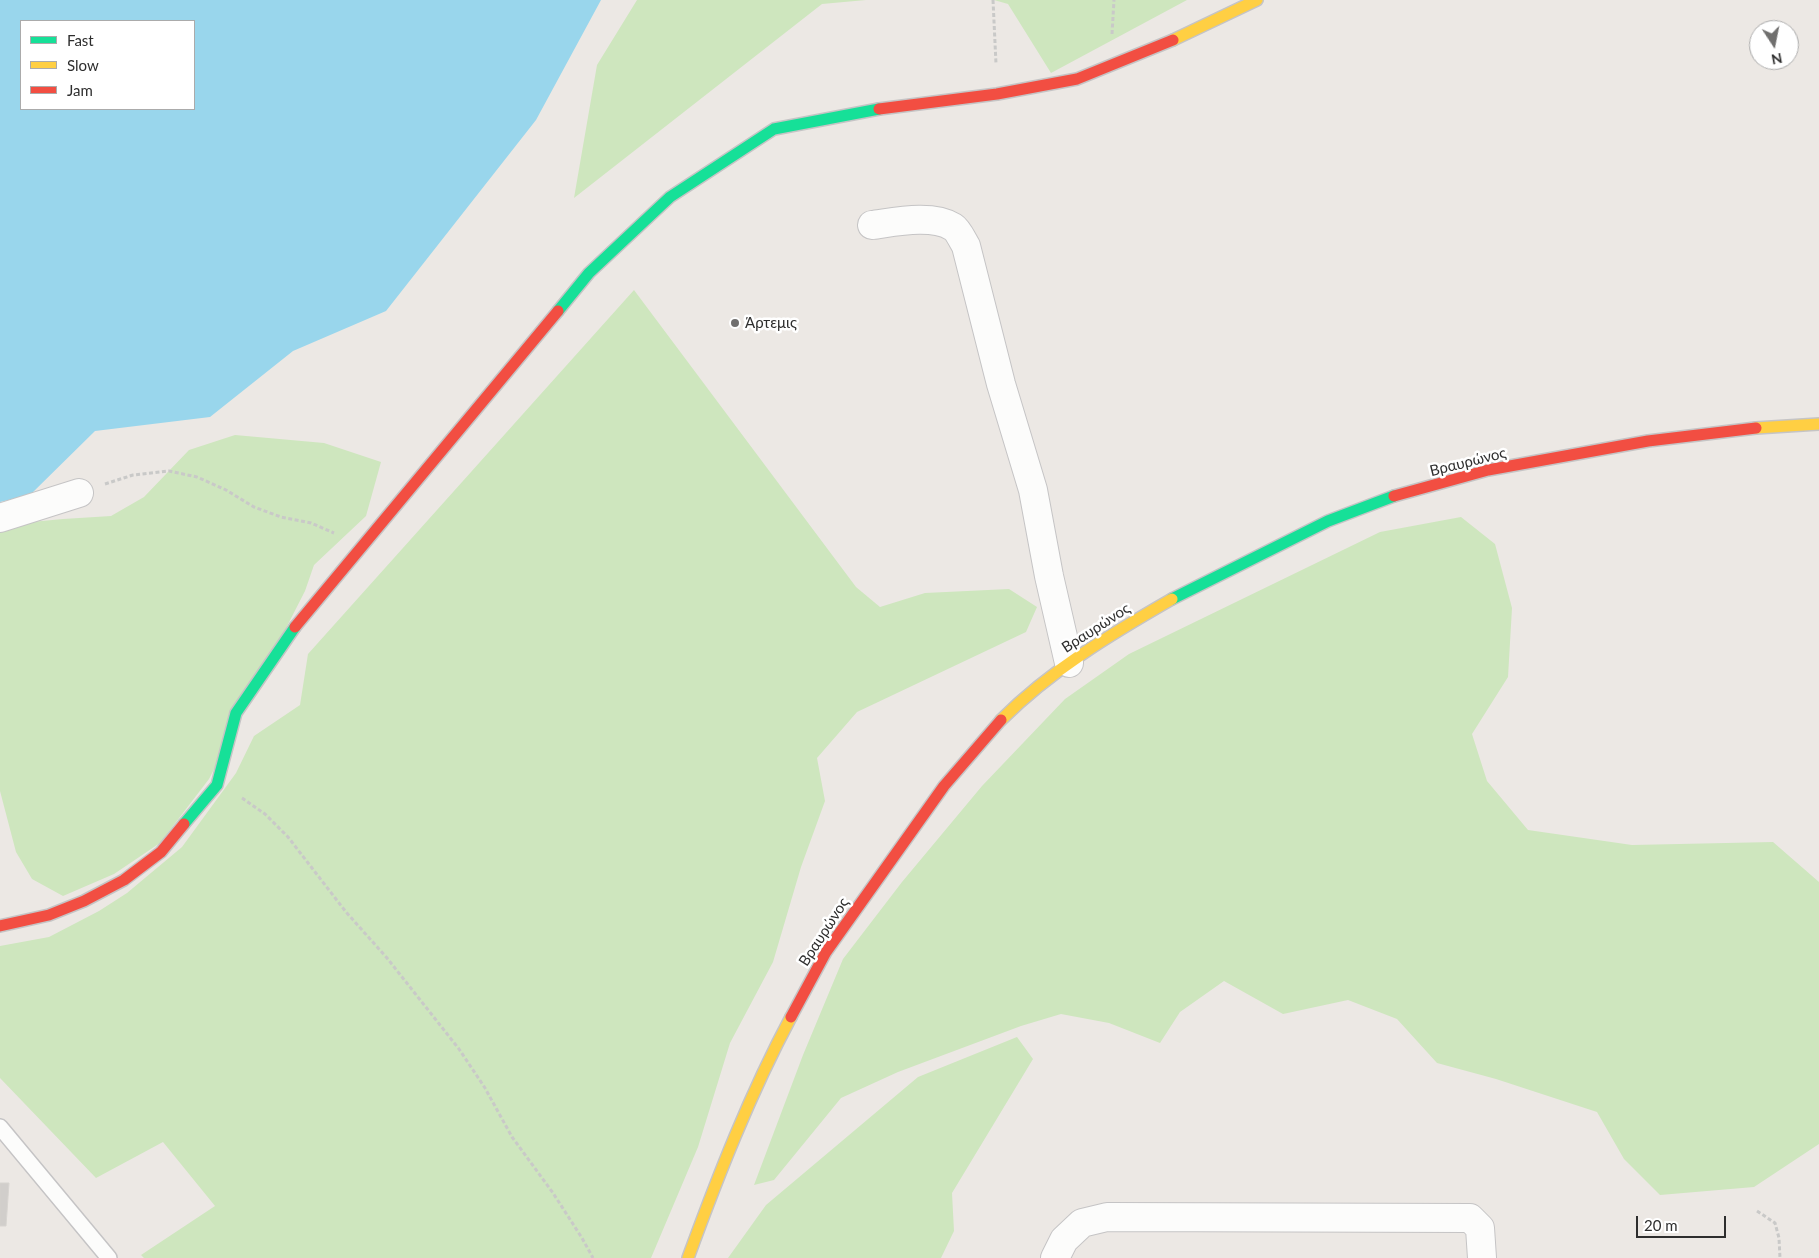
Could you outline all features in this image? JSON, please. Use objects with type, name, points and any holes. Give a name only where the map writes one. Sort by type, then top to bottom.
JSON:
[{"type":"street","points":[[0,926],[49,915],[84,901],[124,880],[161,852],[217,785],[236,713],[289,634],[589,273],[670,197],[774,129],[887,107],[997,94],[1077,79],[1181,37],[1257,0]]},
{"type":"street","points":[[872,225],[902,221],[936,221],[954,228],[966,246],[1001,384],[1033,490],[1068,663]]},
{"type":"street","name":"Βραυρώνος","points":[[688,1258],[715,1184],[775,1048],[826,952],[944,786],[1002,720],[1036,688],[1068,663],[1107,636],[1177,596],[1328,521],[1396,496],[1488,470],[1648,441],[1742,429],[1819,424]]},
{"type":"street","points":[[0,518],[79,493]]},
{"type":"street","points":[[1054,1258],[1064,1240],[1082,1223],[1108,1217],[1147,1217],[1470,1218],[1480,1228],[1482,1258]]},
{"type":"lane","points":[[0,1128],[110,1258]]},
{"type":"path","points":[[993,0],[997,94]]},
{"type":"path","points":[[79,493],[133,475],[169,471],[197,477],[226,490],[254,506],[281,517],[311,523],[362,546]]},
{"type":"path","points":[[217,785],[239,796],[265,814],[288,837],[346,912],[387,958],[459,1050],[485,1088],[512,1137],[552,1193],[593,1258]]},
{"type":"path","points":[[1757,1211],[1775,1223],[1780,1258]]},
{"type":"green space","points":[[637,0],[866,0],[822,4],[574,198],[597,65]]},
{"type":"green space","points":[[994,0],[1187,0],[1051,73],[1008,4]]},
{"type":"green space","points":[[634,290],[856,587],[880,607],[925,593],[1009,589],[1037,607],[1026,632],[857,712],[817,758],[825,801],[801,867],[773,962],[730,1043],[698,1147],[651,1258],[144,1258],[141,1255],[215,1206],[163,1142],[96,1178],[0,1078],[0,946],[49,937],[99,911],[127,893],[182,847],[236,773],[254,736],[300,705],[308,654]]},
{"type":"green space","points":[[235,435],[324,443],[381,462],[366,516],[314,565],[305,591],[209,779],[160,843],[114,874],[63,896],[32,879],[16,852],[0,791],[0,525],[111,516],[144,497],[189,450]]},
{"type":"green space","points":[[1461,517],[1495,544],[1512,608],[1508,677],[1472,734],[1487,781],[1528,830],[1632,845],[1773,842],[1819,882],[1819,1144],[1754,1187],[1660,1195],[1624,1159],[1597,1112],[1496,1079],[1437,1063],[1397,1019],[1348,1000],[1283,1014],[1224,981],[1180,1012],[1160,1043],[1109,1023],[1061,1014],[1021,1026],[898,1072],[841,1098],[774,1180],[754,1185],[803,1055],[843,959],[902,882],[982,786],[1065,699],[1129,654],[1380,532]]},
{"type":"green space","points":[[1017,1037],[1033,1059],[952,1193],[954,1231],[941,1258],[728,1258],[766,1205],[918,1077]]},
{"type":"water","points":[[0,0],[601,0],[536,120],[386,311],[293,351],[210,417],[95,431],[30,495],[0,502]]},
{"type":"building","points":[[0,1183],[9,1183],[6,1226],[0,1226]]},
{"type":"traffic: fast","points":[[558,311],[589,273],[670,197],[774,129],[879,109]]},
{"type":"traffic: fast","points":[[1172,599],[1328,521],[1394,496]]},
{"type":"traffic: fast","points":[[184,824],[217,785],[236,713],[295,627]]},
{"type":"traffic: slow","points":[[1173,40],[1257,0]]},
{"type":"traffic: slow","points":[[1756,428],[1819,424]]},
{"type":"traffic: slow","points":[[1001,720],[1040,685],[1082,654],[1172,599]]},
{"type":"traffic: slow","points":[[688,1258],[735,1136],[791,1017]]},
{"type":"traffic: jam","points":[[879,109],[997,94],[1077,79],[1173,40]]},
{"type":"traffic: jam","points":[[295,627],[558,311]]},
{"type":"traffic: jam","points":[[1394,496],[1488,470],[1648,441],[1756,428]]},
{"type":"traffic: jam","points":[[791,1017],[826,952],[944,786],[1001,720]]},
{"type":"traffic: jam","points":[[0,926],[49,915],[84,901],[124,880],[161,852],[184,824]]},
{"type":"place","name":"Άρτεμις","points":[[735,323]]}]
